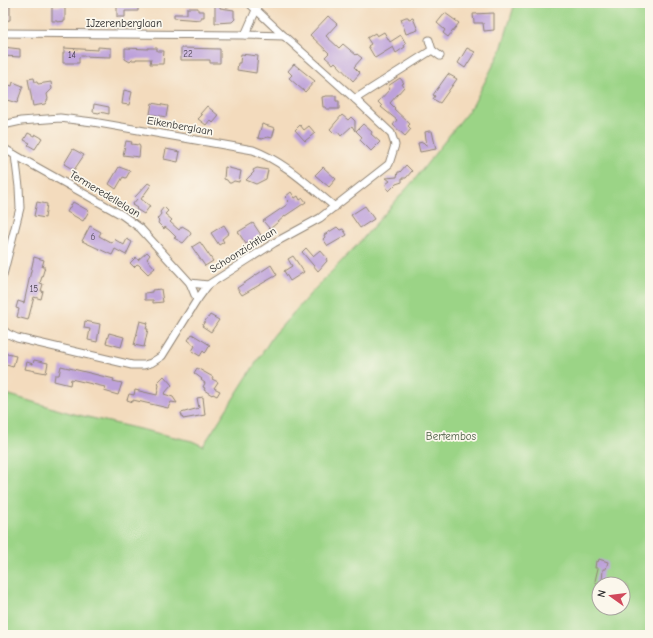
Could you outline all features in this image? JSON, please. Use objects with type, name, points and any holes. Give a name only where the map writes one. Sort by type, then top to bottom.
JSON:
[{"type":"street","name":"Schoonzichtlaan","points":[[3,330],[17,338],[132,365],[144,365],[151,363],[162,356],[208,285],[274,242],[315,222],[389,164],[395,145],[390,133],[355,99],[249,3]]},
{"type":"street","points":[[245,35],[256,10]]},
{"type":"street","name":"IJzerenberglaan","points":[[3,33],[284,36]]},
{"type":"street","points":[[429,40],[432,50],[440,56]]},
{"type":"street","points":[[355,99],[432,50]]},
{"type":"street","name":"Eikenberglaan","points":[[3,125],[29,120],[60,118],[93,122],[253,150],[272,158],[283,165],[336,207]]},
{"type":"street","points":[[3,148],[15,155],[20,208],[3,275]]},
{"type":"street","name":"Termeredellelaan","points":[[15,155],[122,214],[140,228],[190,283],[197,300]]},
{"type":"street","points":[[190,283],[208,285]]},
{"type":"green space","name":"Bertembos","points":[[515,3],[650,3],[650,635],[3,635],[3,393],[70,413],[192,441],[203,446],[273,336],[311,293],[358,244],[415,179],[473,105],[501,50]]},
{"type":"building","points":[[117,3],[138,3],[138,11],[125,11],[125,17],[117,17]]},
{"type":"building","points":[[215,5],[220,5],[220,8],[234,10],[235,19],[232,22],[215,23]]},
{"type":"building","points":[[3,6],[10,6],[10,20],[4,21],[3,19]]},
{"type":"building","points":[[52,6],[65,6],[65,21],[52,21]]},
{"type":"building","points":[[187,8],[198,8],[198,11],[204,11],[204,17],[201,17],[201,20],[174,18],[174,14],[187,14]]},
{"type":"building","points":[[445,13],[459,23],[448,37],[443,33],[445,30],[437,23]]},
{"type":"building","points":[[494,13],[494,30],[484,31],[483,23],[474,23],[473,14]]},
{"type":"building","points":[[328,16],[337,24],[326,36],[339,48],[343,44],[362,58],[354,67],[360,73],[353,81],[335,62],[333,64],[325,57],[329,53],[310,35]]},
{"type":"building","points":[[406,17],[409,19],[413,18],[418,30],[406,34],[401,19]]},
{"type":"building","points":[[384,32],[390,42],[401,35],[406,44],[404,45],[405,47],[396,53],[393,47],[375,58],[368,46],[371,44],[367,38],[375,33],[377,36]]},
{"type":"building","points":[[3,47],[20,49],[20,57],[3,56]]},
{"type":"building","points":[[98,47],[111,48],[111,57],[81,56],[79,57],[79,63],[63,63],[64,48],[98,50]]},
{"type":"building","points":[[125,48],[157,48],[157,51],[164,51],[163,64],[150,64],[151,59],[136,59],[130,62],[125,59]]},
{"type":"building","points":[[181,48],[220,49],[220,63],[210,63],[210,60],[181,60]]},
{"type":"building","points":[[467,48],[475,52],[465,68],[458,63]]},
{"type":"building","points":[[241,54],[258,56],[256,73],[237,70],[238,63],[240,63]]},
{"type":"building","points":[[294,64],[315,81],[305,92],[289,78],[292,75],[288,71]]},
{"type":"building","points":[[448,74],[457,79],[440,103],[433,99],[435,96],[433,95]]},
{"type":"building","points":[[34,78],[35,82],[38,84],[51,82],[52,89],[47,94],[48,99],[45,104],[33,106],[28,79]]},
{"type":"building","points":[[400,78],[404,83],[402,84],[404,87],[390,103],[395,108],[394,109],[410,124],[408,126],[411,129],[405,136],[393,125],[397,120],[381,107],[382,106],[378,102],[390,89],[388,86]]},
{"type":"building","points":[[13,82],[23,86],[17,103],[3,100],[3,83],[12,86]]},
{"type":"building","points":[[124,90],[132,92],[129,105],[122,104]]},
{"type":"building","points":[[336,96],[336,101],[339,101],[339,109],[326,109],[326,107],[323,107],[322,97]]},
{"type":"building","points":[[152,103],[168,106],[166,117],[150,114]]},
{"type":"building","points":[[94,104],[109,107],[109,114],[93,112]]},
{"type":"building","points":[[207,106],[219,116],[213,123],[210,120],[206,125],[198,119],[202,115],[200,114]]},
{"type":"building","points":[[342,115],[348,120],[351,117],[355,121],[355,131],[352,126],[341,136],[338,132],[334,133],[330,129]]},
{"type":"building","points":[[262,124],[275,128],[272,138],[258,138]]},
{"type":"building","points":[[363,124],[380,142],[371,151],[360,140],[362,137],[356,131]]},
{"type":"building","points":[[300,125],[304,130],[309,126],[315,133],[305,141],[295,130]]},
{"type":"building","points":[[432,131],[436,149],[420,152],[418,143],[423,142],[427,146],[425,132]]},
{"type":"building","points":[[28,133],[34,136],[35,134],[42,138],[35,149],[28,145],[30,143],[24,140]]},
{"type":"building","points":[[126,141],[132,142],[131,144],[139,145],[139,157],[123,155]]},
{"type":"building","points":[[73,149],[84,155],[74,170],[64,164]]},
{"type":"building","points":[[166,149],[180,152],[178,162],[164,159]]},
{"type":"building","points":[[406,165],[412,171],[406,178],[402,178],[402,182],[396,184],[389,191],[386,184],[390,181],[386,178],[397,177],[398,172],[400,172]]},
{"type":"building","points":[[119,167],[130,171],[126,178],[123,177],[116,189],[109,184]]},
{"type":"building","points":[[225,167],[241,171],[239,182],[234,181],[229,183],[224,179]]},
{"type":"building","points":[[323,167],[336,179],[329,187],[315,175]]},
{"type":"building","points":[[257,168],[268,170],[266,179],[256,184],[246,180],[254,172],[253,170]]},
{"type":"building","points":[[148,183],[151,185],[141,199],[150,206],[144,214],[132,205],[137,199],[135,197]]},
{"type":"building","points":[[291,192],[295,198],[298,196],[300,200],[303,198],[306,202],[285,216],[270,229],[263,221],[288,204],[287,203],[289,201],[285,197]]},
{"type":"building","points":[[37,202],[47,204],[45,218],[34,216]]},
{"type":"building","points":[[73,202],[89,211],[83,221],[67,212]]},
{"type":"building","points":[[365,206],[374,219],[360,228],[351,215]]},
{"type":"building","points":[[164,207],[168,211],[165,214],[172,220],[170,222],[179,230],[182,226],[189,230],[191,234],[183,243],[174,238],[176,237],[169,230],[165,227],[164,229],[158,223],[159,221],[157,219]]},
{"type":"building","points":[[253,223],[261,235],[246,244],[238,232]]},
{"type":"building","points":[[224,225],[229,233],[222,239],[224,242],[219,245],[211,233]]},
{"type":"building","points":[[90,226],[101,232],[99,236],[112,243],[114,239],[124,245],[127,239],[132,242],[126,255],[115,249],[112,255],[82,241]]},
{"type":"building","points":[[337,227],[340,230],[343,229],[347,235],[328,246],[323,239],[325,237],[324,235]]},
{"type":"building","points":[[200,242],[213,261],[205,266],[192,247]]},
{"type":"building","points":[[306,248],[313,256],[320,250],[327,258],[327,261],[318,271],[302,252]]},
{"type":"building","points":[[147,252],[150,255],[147,259],[155,268],[148,274],[139,265],[137,264],[134,267],[130,263],[136,257],[138,260]]},
{"type":"building","points":[[293,256],[304,272],[290,281],[284,271],[292,266],[288,259]]},
{"type":"building","points":[[34,257],[44,260],[42,267],[45,267],[40,283],[43,284],[41,291],[43,291],[41,299],[34,297],[28,320],[17,317],[19,309],[16,308],[18,301],[24,303]]},
{"type":"building","points":[[271,265],[277,275],[242,295],[237,288]]},
{"type":"building","points":[[161,289],[163,302],[153,303],[153,300],[145,300],[145,293],[152,292],[152,290]]},
{"type":"building","points":[[210,315],[219,320],[211,332],[202,326]]},
{"type":"building","points":[[85,321],[100,324],[97,342],[88,340],[90,329],[84,328]]},
{"type":"building","points":[[140,321],[148,323],[144,347],[134,345]]},
{"type":"building","points":[[109,333],[124,337],[121,347],[106,343]]},
{"type":"building","points":[[192,334],[210,345],[206,352],[205,353],[203,351],[200,356],[192,351],[195,346],[188,340]]},
{"type":"building","points":[[3,353],[16,356],[13,367],[3,364]]},
{"type":"building","points":[[34,360],[48,363],[46,373],[25,369],[27,362],[33,364]]},
{"type":"building","points":[[61,366],[114,379],[113,381],[122,383],[118,395],[104,391],[105,387],[71,379],[70,385],[54,381],[55,375],[59,375]]},
{"type":"building","points":[[197,368],[213,377],[212,379],[218,382],[214,388],[220,391],[217,396],[204,390],[205,388],[203,387],[205,383],[194,373]]},
{"type":"building","points":[[164,376],[172,385],[164,394],[173,397],[177,403],[171,402],[168,408],[127,400],[129,394],[134,395],[135,390],[157,395],[159,385],[157,383]]},
{"type":"building","points":[[203,397],[205,415],[183,419],[181,413],[199,408],[197,398]]},
{"type":"building","points":[[599,559],[608,562],[606,569],[603,569],[602,576],[596,576],[598,568],[595,568],[596,561],[598,562]]}]
